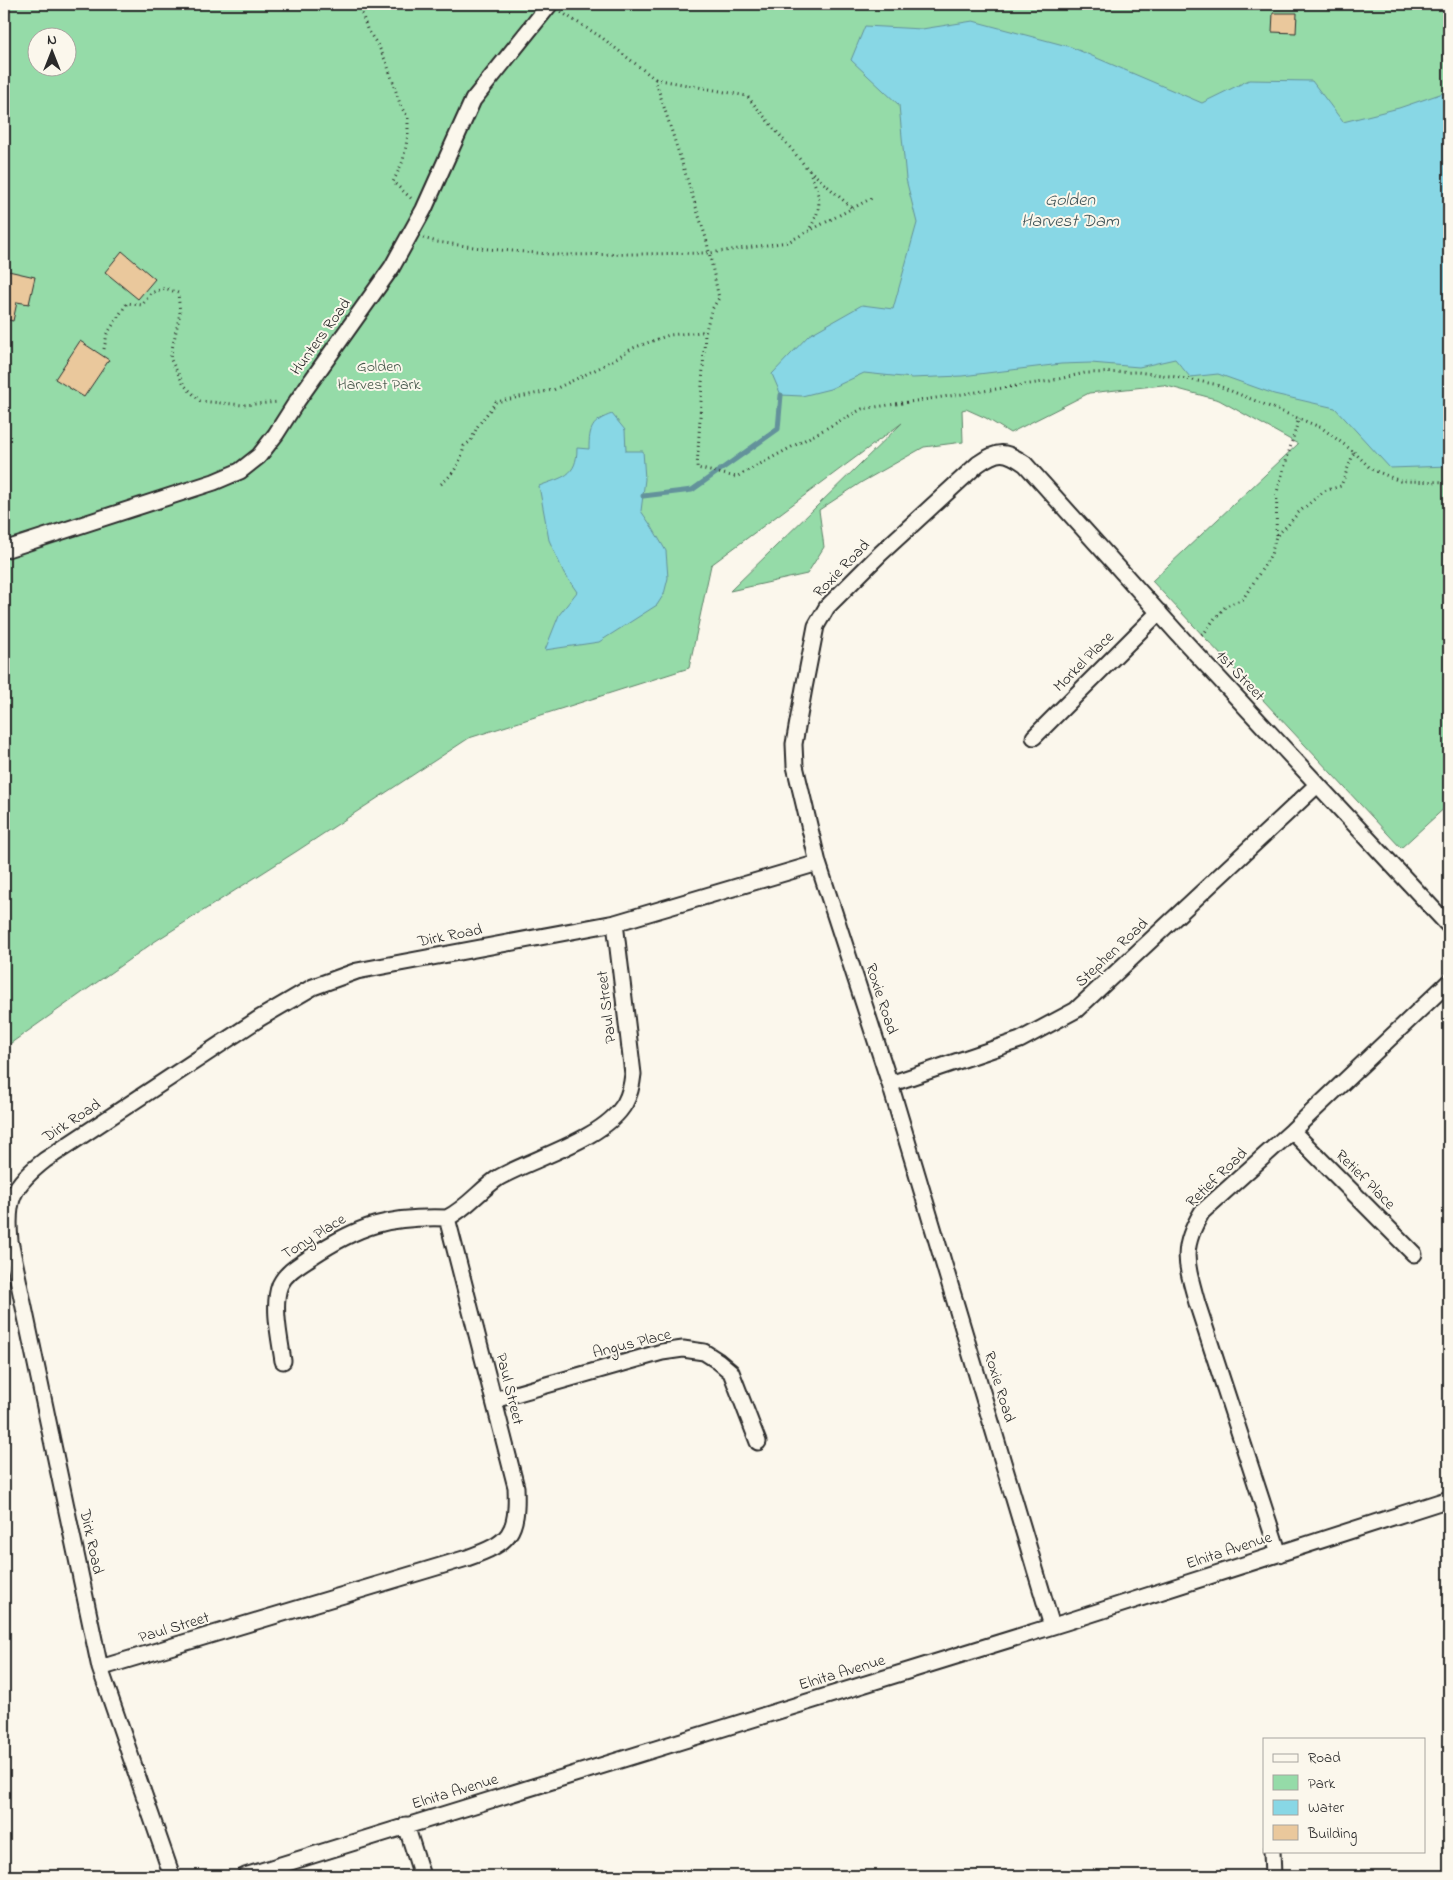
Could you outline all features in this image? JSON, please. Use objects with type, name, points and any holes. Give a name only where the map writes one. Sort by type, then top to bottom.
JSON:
[{"type":"street","name":"Hunters Road","points":[[4,550],[214,482],[240,471],[259,456],[378,288],[424,209],[473,100],[550,4]]},
{"type":"street","name":"1st Street","points":[[1004,453],[1012,455],[1025,464],[1187,644],[1449,926]]},
{"type":"street","name":"Roxie Road","points":[[1004,453],[992,454],[963,476],[827,607],[816,626],[794,744],[795,766],[818,863],[890,1084],[1052,1626]]},
{"type":"street","name":"Morkel Place","points":[[1034,737],[1159,612]]},
{"type":"street","name":"Stephen Road","points":[[890,1084],[1020,1040],[1076,1010],[1317,785]]},
{"type":"street","name":"Dirk Road","points":[[172,1876],[100,1668],[10,1241],[8,1221],[17,1187],[25,1176],[45,1160],[260,1018],[313,987],[358,972],[615,923],[818,863]]},
{"type":"street","name":"Paul Street","points":[[100,1668],[492,1549],[504,1540],[511,1530],[517,1512],[516,1487],[448,1218],[460,1212],[483,1190],[501,1177],[583,1138],[607,1124],[625,1104],[631,1090],[633,1074],[615,923]]},
{"type":"street","name":"Retief Road","points":[[1278,1554],[1187,1267],[1187,1248],[1192,1229],[1202,1212],[1292,1131],[1449,982]]},
{"type":"street","name":"Retief Place","points":[[1292,1131],[1414,1254]]},
{"type":"street","name":"Tony Place","points":[[283,1361],[276,1300],[281,1284],[290,1271],[327,1246],[371,1225],[416,1217],[448,1218]]},
{"type":"street","name":"Angus Place","points":[[494,1400],[662,1352],[683,1349],[704,1352],[731,1372],[758,1442]]},
{"type":"street","name":"Elnita Avenue","points":[[245,1876],[1052,1626],[1449,1499]]},
{"type":"street","points":[[406,1825],[422,1876]]},
{"type":"street","points":[[1272,1852],[1273,1876]]},
{"type":"path","points":[[359,4],[367,29],[387,64],[401,107],[408,117],[408,135],[403,161],[393,182],[424,209]]},
{"type":"path","points":[[550,4],[602,37],[655,79],[747,96],[808,168],[852,208]]},
{"type":"path","points":[[655,79],[710,253],[719,298],[711,312],[705,334],[697,468],[736,477],[862,409],[1085,373],[1137,372],[1214,384],[1299,418],[1322,428],[1354,452],[1371,469],[1400,481],[1449,482]]},
{"type":"path","points":[[808,168],[817,191],[818,204],[818,214],[808,232]]},
{"type":"path","points":[[409,234],[437,242],[488,249],[561,255],[710,253],[788,242],[872,198]]},
{"type":"path","points":[[104,349],[107,334],[127,303],[142,305],[152,293],[165,288],[178,293],[180,313],[170,358],[184,385],[200,401],[243,405],[297,401]]},
{"type":"path","points":[[441,484],[449,478],[461,460],[464,446],[471,441],[477,427],[496,402],[553,390],[601,367],[633,348],[669,335],[702,332],[705,334]]},
{"type":"path","points":[[1187,644],[1205,632],[1226,606],[1243,599],[1270,555],[1276,536],[1277,492],[1299,418]]},
{"type":"path","points":[[1276,536],[1298,513],[1324,491],[1341,486],[1354,452]]},
{"type":"green space","name":"Golden Harvest Park","points":[[4,4],[1449,4],[1449,804],[1401,848],[1152,581],[1298,444],[1219,400],[1163,385],[1089,393],[1010,433],[986,418],[966,409],[962,410],[963,442],[924,447],[862,482],[819,510],[824,547],[807,574],[730,591],[902,423],[711,565],[689,668],[469,738],[154,942],[4,1048]]},
{"type":"water","name":"Golden Harvest Dam","points":[[973,21],[1071,47],[1202,103],[1249,80],[1312,81],[1343,122],[1399,108],[1449,91],[1449,466],[1390,468],[1335,408],[1274,394],[1218,374],[1190,377],[1175,359],[1139,367],[1091,363],[1061,364],[962,376],[912,378],[864,373],[830,389],[802,396],[781,395],[772,374],[809,335],[862,305],[893,309],[917,223],[906,179],[899,105],[851,60],[865,26],[922,29]]},
{"type":"water","points":[[612,414],[625,430],[626,451],[643,451],[645,479],[641,511],[666,551],[668,578],[664,594],[657,605],[599,642],[545,650],[559,615],[577,592],[564,573],[549,540],[539,486],[567,475],[574,465],[577,448],[589,449],[593,426],[600,419]]},
{"type":"building","points":[[1273,13],[1297,13],[1296,33],[1272,32]]},
{"type":"building","points":[[122,251],[155,279],[138,299],[105,272]]},
{"type":"building","points":[[4,270],[35,277],[29,304],[17,302],[13,321],[4,319]]},
{"type":"building","points":[[80,341],[109,360],[84,397],[55,379]]},
{"type":"waterway","points":[[643,496],[692,490],[778,429],[781,395]]}]
